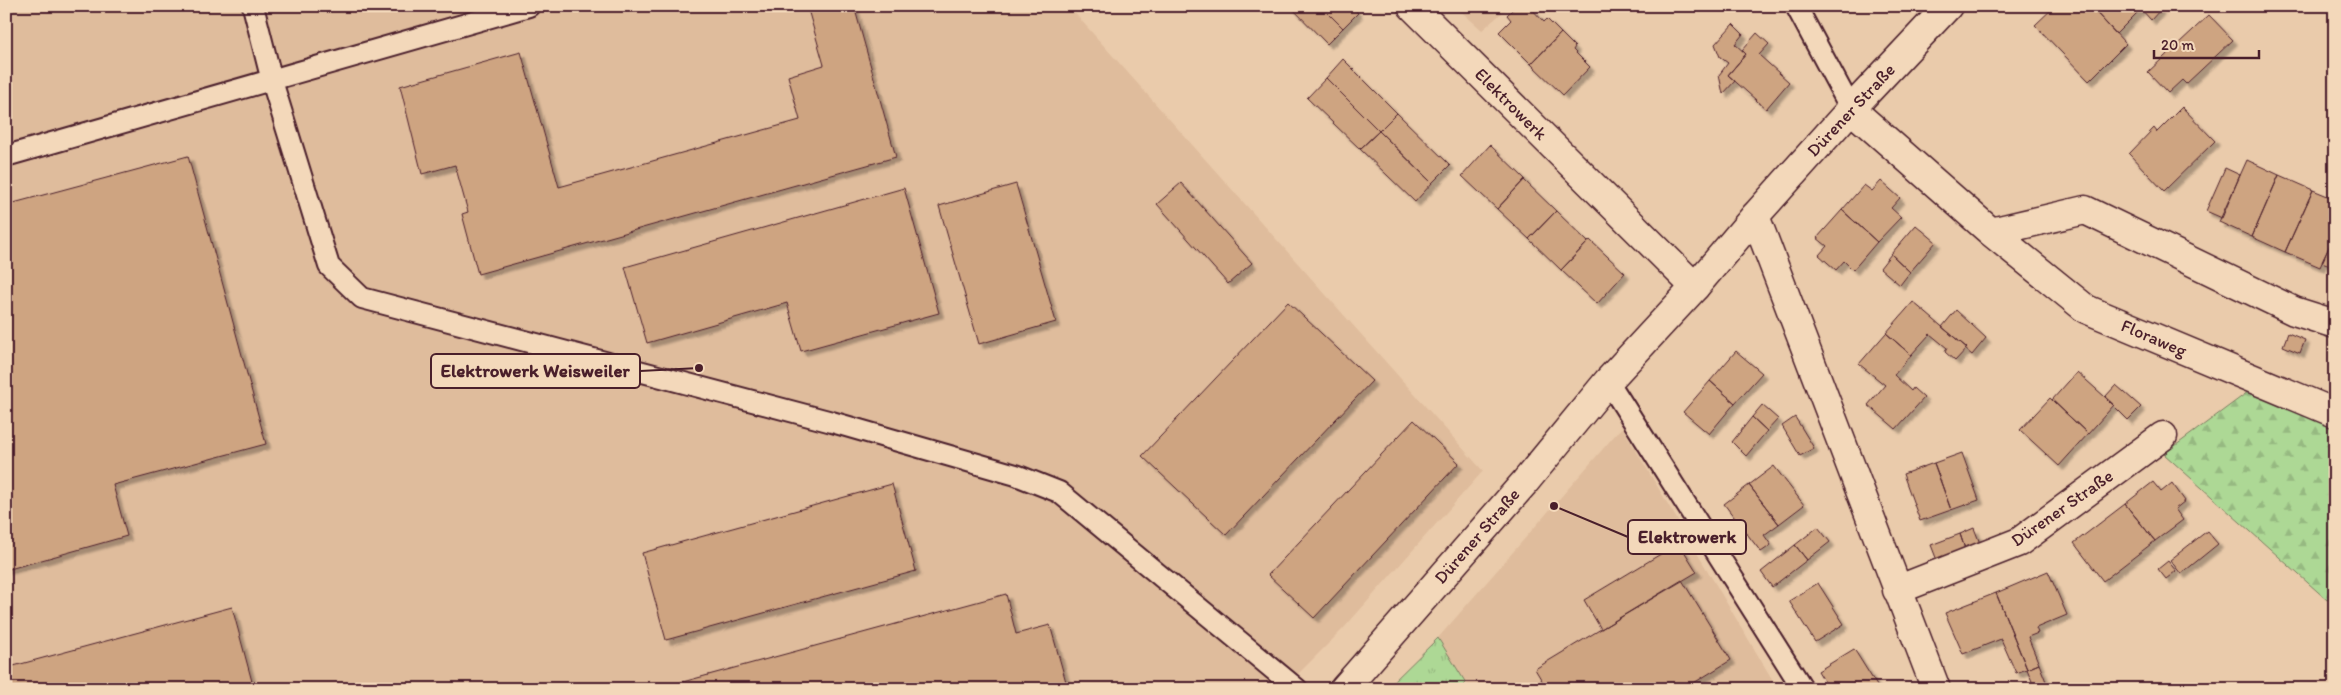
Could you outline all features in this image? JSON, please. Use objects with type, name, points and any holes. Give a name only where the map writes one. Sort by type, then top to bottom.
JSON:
[{"type":"street","name":"Elektrowerk","points":[[1412,6],[1695,287]]},
{"type":"street","name":"Dürener Straße","points":[[1344,689],[1525,482],[1608,381],[1695,287],[1851,108],[1948,6]]},
{"type":"street","name":"Floraweg","points":[[1851,108],[1992,232],[2086,309],[2335,413]]},
{"type":"street","points":[[1992,232],[2085,210],[2294,311],[2335,324]]},
{"type":"street","points":[[1755,216],[1936,689]]},
{"type":"street","name":"Dürener Straße","points":[[1897,590],[2019,542],[2163,436]]},
{"type":"lane","points":[[253,6],[272,80],[329,266],[362,298],[832,422],[1016,475],[1058,492],[1296,689]]},
{"type":"lane","points":[[6,156],[529,6]]},
{"type":"lane","points":[[1796,6],[1851,108]]},
{"type":"lane","points":[[1608,381],[1804,689]]},
{"type":"shaded area","points":[[6,6],[1071,6],[1071,9],[1483,471],[1343,629],[1283,689],[6,689]]},
{"type":"shaded area","points":[[1455,6],[1510,6],[1482,30]]},
{"type":"shaded area","points":[[1622,427],[1778,689],[1470,689],[1438,638]]},
{"type":"green space","points":[[2252,389],[2335,425],[2335,595],[2327,600],[2164,454]]},
{"type":"green space","points":[[1438,638],[1466,683],[1460,689],[1386,689]]},
{"type":"building","points":[[807,6],[854,6],[896,157],[478,274],[462,214],[468,212],[455,165],[422,174],[400,86],[521,52],[559,187],[800,120],[788,76],[824,65]]},
{"type":"building","points":[[1290,6],[1321,6],[1343,28],[1327,44]]},
{"type":"building","points":[[1321,6],[1351,6],[1358,13],[1343,28]]},
{"type":"building","points":[[1516,6],[1521,9],[1524,6],[1529,6],[1544,22],[1547,19],[1561,33],[1531,64],[1499,32],[1511,20],[1507,15]]},
{"type":"building","points":[[2055,6],[2090,6],[2126,44],[2089,81],[2035,25]]},
{"type":"building","points":[[2090,6],[2156,6],[2160,10],[2151,20],[2141,9],[2116,34]]},
{"type":"building","points":[[2209,15],[2233,40],[2186,84],[2182,80],[2168,93],[2148,72]]},
{"type":"building","points":[[1733,24],[1743,34],[1735,44],[1746,54],[1728,75],[1735,81],[1723,94],[1719,75],[1728,63],[1720,57],[1715,44]]},
{"type":"building","points":[[1561,33],[1575,47],[1573,50],[1590,67],[1563,95],[1531,64]]},
{"type":"building","points":[[1757,33],[1769,44],[1759,55],[1789,82],[1766,109],[1728,75],[1746,54],[1742,50]]},
{"type":"building","points":[[1343,59],[1397,113],[1379,131],[1326,78]]},
{"type":"building","points":[[1326,78],[1379,131],[1360,149],[1307,98]]},
{"type":"building","points":[[2182,107],[2215,141],[2164,191],[2129,154],[2154,128],[2157,132]]},
{"type":"building","points":[[1397,113],[1450,165],[1432,183],[1379,131]]},
{"type":"building","points":[[1379,131],[1432,183],[1415,202],[1360,149]]},
{"type":"building","points":[[1490,145],[1525,179],[1497,209],[1462,176]]},
{"type":"building","points":[[188,156],[266,444],[113,485],[127,536],[6,570],[6,205]]},
{"type":"building","points":[[2247,160],[2279,175],[2252,237],[2219,222]]},
{"type":"building","points":[[2225,168],[2240,175],[2222,218],[2206,211]]},
{"type":"building","points":[[2279,175],[2313,190],[2285,252],[2252,237]]},
{"type":"building","points":[[1524,180],[1556,211],[1529,239],[1497,209]]},
{"type":"building","points":[[1881,181],[1900,198],[1891,208],[1901,217],[1877,242],[1842,210],[1864,185],[1872,191]]},
{"type":"building","points":[[1181,183],[1252,263],[1228,284],[1157,204]]},
{"type":"building","points":[[1016,184],[1056,322],[979,344],[939,206]]},
{"type":"building","points":[[904,188],[939,313],[801,351],[787,303],[647,343],[625,267]]},
{"type":"building","points":[[2313,190],[2335,199],[2335,234],[2320,267],[2285,252]]},
{"type":"building","points":[[1842,210],[1877,242],[1853,270],[1844,261],[1836,270],[1819,255],[1827,246],[1817,238]]},
{"type":"building","points":[[1556,211],[1588,242],[1561,270],[1529,239]]},
{"type":"building","points":[[1916,225],[1936,242],[1910,272],[1891,254]]},
{"type":"building","points":[[2335,234],[2335,267],[2322,262]]},
{"type":"building","points":[[1590,240],[1625,273],[1597,304],[1561,270]]},
{"type":"building","points":[[1891,254],[1910,272],[1900,285],[1880,268]]},
{"type":"building","points":[[1288,302],[1372,381],[1226,535],[1142,456]]},
{"type":"building","points":[[1913,302],[1967,348],[1955,361],[1945,352],[1947,348],[1930,334],[1911,355],[1886,333]]},
{"type":"building","points":[[1956,310],[1986,338],[1972,355],[1965,349],[1967,348],[1942,327]]},
{"type":"building","points":[[1886,333],[1911,355],[1894,375],[1911,391],[1913,388],[1924,398],[1896,429],[1868,405],[1885,385],[1859,364]]},
{"type":"building","points":[[2288,333],[2305,340],[2300,353],[2283,346]]},
{"type":"building","points":[[1736,351],[1762,373],[1735,403],[1710,381]]},
{"type":"building","points":[[2077,372],[2114,405],[2088,434],[2052,400]]},
{"type":"building","points":[[1710,381],[1735,403],[1709,434],[1683,412]]},
{"type":"building","points":[[2116,385],[2141,407],[2128,420],[2105,397]]},
{"type":"building","points":[[2050,398],[2088,434],[2059,466],[2020,430]]},
{"type":"building","points":[[1762,405],[1778,419],[1767,431],[1752,417]]},
{"type":"building","points":[[1752,417],[1767,431],[1746,456],[1732,442]]},
{"type":"building","points":[[1795,417],[1814,448],[1800,456],[1782,426]]},
{"type":"building","points":[[1414,420],[1459,463],[1314,618],[1268,575]]},
{"type":"building","points":[[1962,453],[1979,500],[1951,510],[1934,463]]},
{"type":"building","points":[[1934,463],[1951,510],[1920,521],[1903,474]]},
{"type":"building","points":[[1774,466],[1804,505],[1779,524],[1749,485]]},
{"type":"building","points":[[2153,482],[2161,492],[2172,483],[2185,501],[2175,509],[2183,520],[2155,541],[2125,504]]},
{"type":"building","points":[[892,484],[916,571],[666,640],[642,553]]},
{"type":"building","points":[[1749,485],[1779,524],[1764,535],[1771,545],[1761,552],[1724,504]]},
{"type":"building","points":[[2125,504],[2155,541],[2103,581],[2074,543]]},
{"type":"building","points":[[1818,527],[1830,542],[1807,560],[1795,545]]},
{"type":"building","points":[[1974,528],[1981,546],[1966,552],[1960,534]]},
{"type":"building","points":[[2207,531],[2218,544],[2181,574],[2170,560]]},
{"type":"building","points":[[1960,534],[1966,552],[1938,563],[1931,545]]},
{"type":"building","points":[[1679,543],[1697,572],[1601,629],[1584,600]]},
{"type":"building","points":[[1795,545],[1807,560],[1772,587],[1761,572]]},
{"type":"building","points":[[2168,561],[2176,571],[2166,579],[2158,569]]},
{"type":"building","points":[[2048,571],[2067,615],[2036,628],[2038,633],[2028,637],[2039,664],[2027,669],[1996,593]]},
{"type":"building","points":[[1682,580],[1731,660],[1684,689],[1547,689],[1535,669]]},
{"type":"building","points":[[1818,583],[1844,624],[1815,642],[1789,601]]},
{"type":"building","points":[[1996,593],[2027,669],[2016,673],[2001,639],[1963,654],[1945,613]]},
{"type":"building","points":[[1006,594],[1016,634],[1050,625],[1068,689],[668,689],[668,686]]},
{"type":"building","points":[[232,607],[254,689],[6,689],[6,668]]},
{"type":"building","points":[[1854,649],[1879,689],[1829,689],[1818,671]]},
{"type":"building","points":[[2039,664],[2049,689],[2035,689],[2027,669]]},
{"type":"place","name":"Elektrowerk Weisweiler","points":[[699,368]]},
{"type":"place","name":"Elektrowerk","points":[[1554,506]]}]
